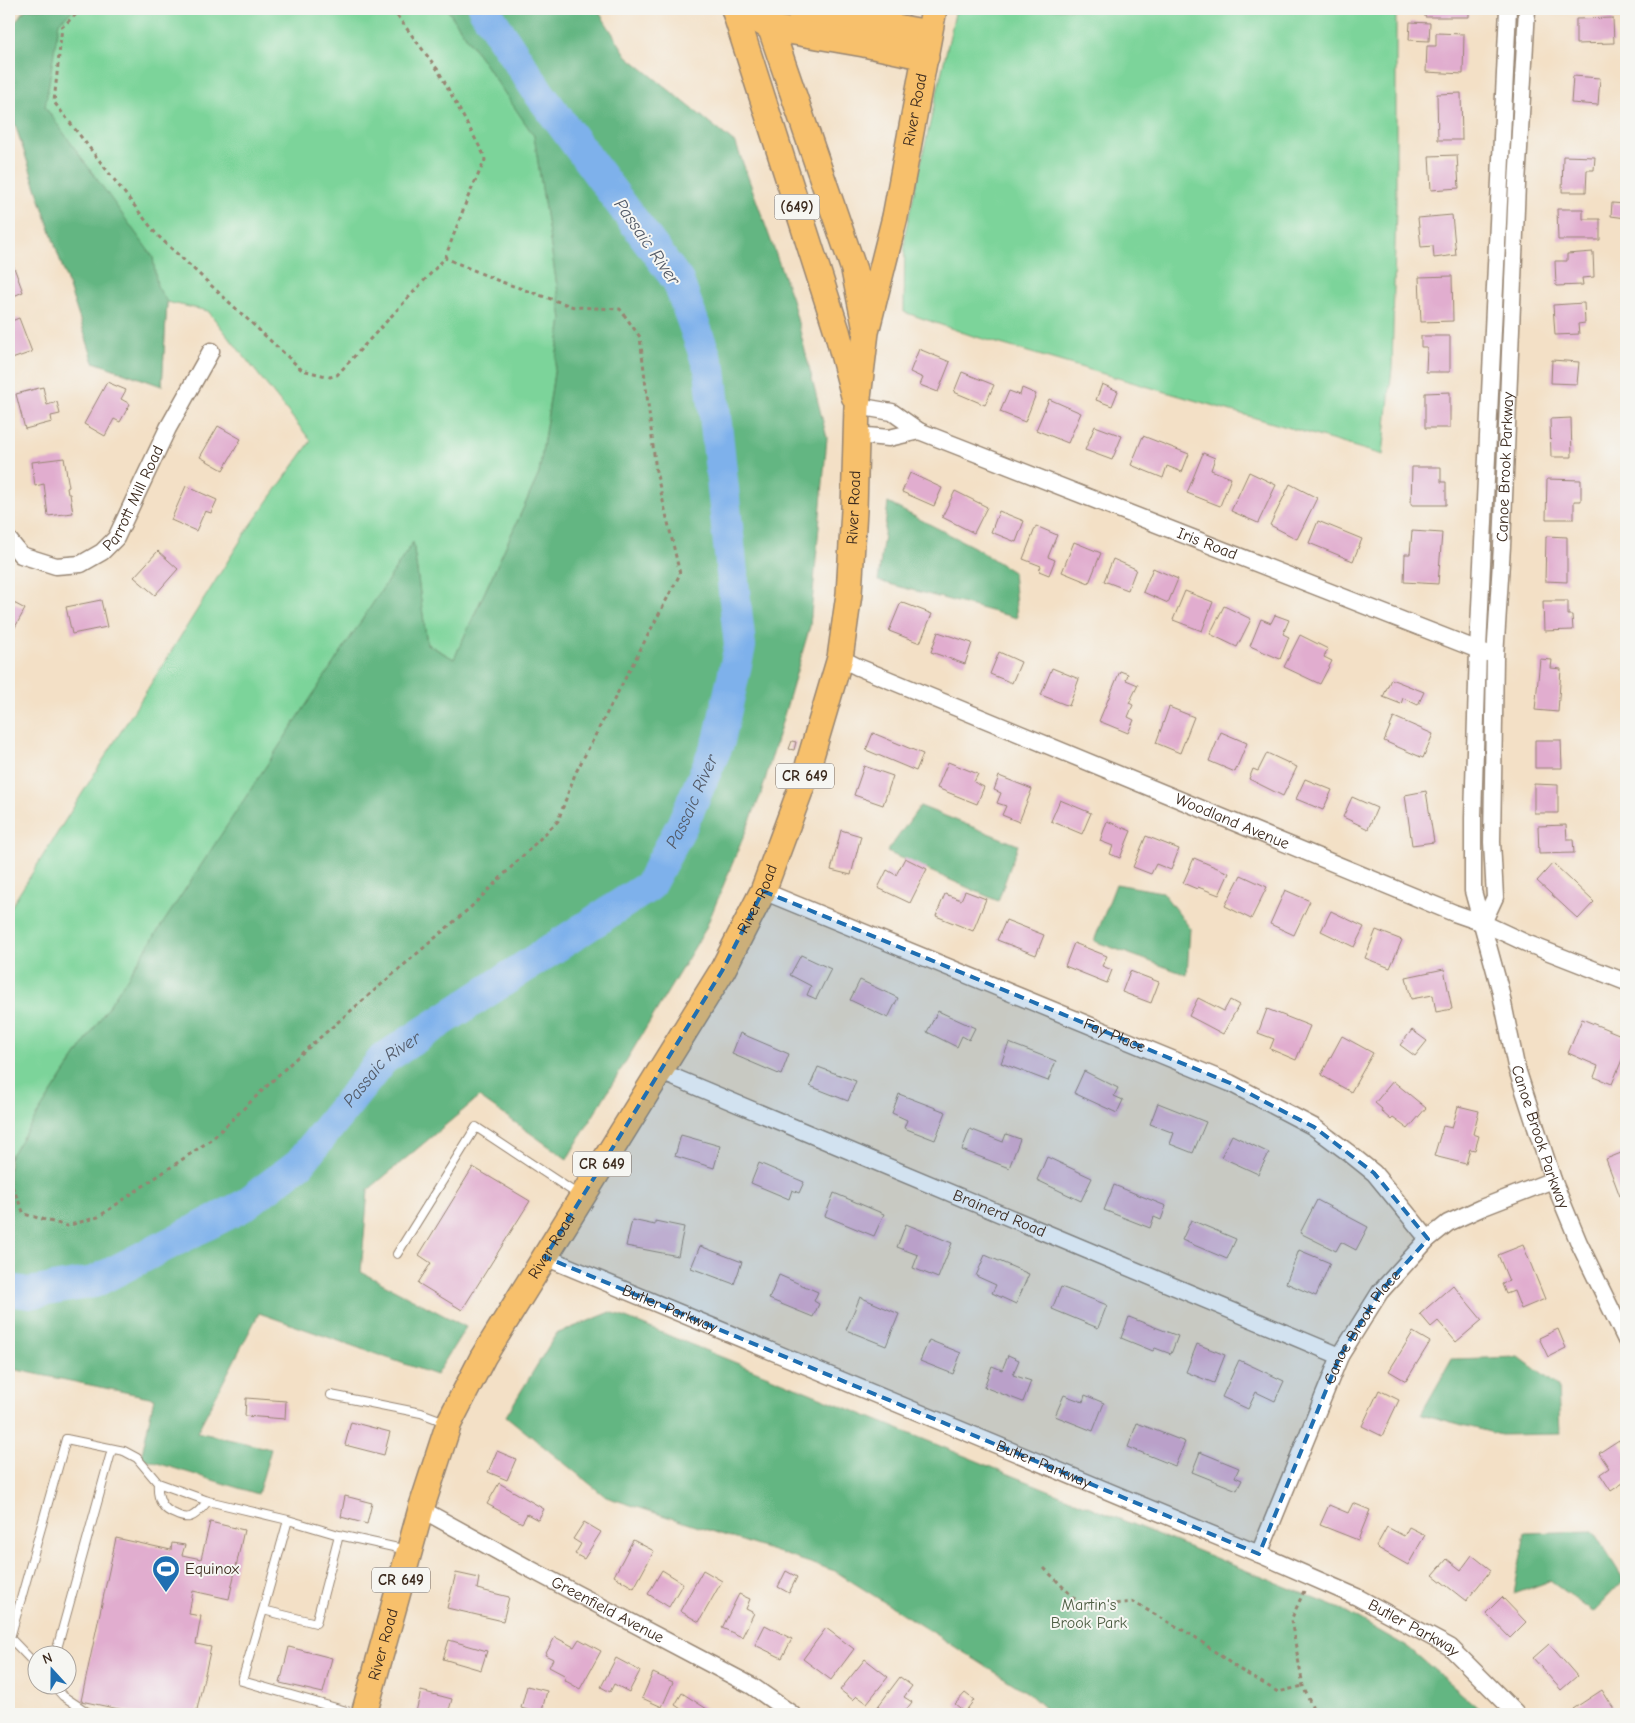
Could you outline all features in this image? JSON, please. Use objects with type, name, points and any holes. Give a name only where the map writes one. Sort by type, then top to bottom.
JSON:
[{"type":"main road","points":[[735,9],[864,44],[927,45]]},
{"type":"main road","name":"(649)","points":[[735,9],[837,331],[857,406]]},
{"type":"main road","points":[[797,9],[869,21],[927,45]]},
{"type":"main road","points":[[869,21],[900,9]]},
{"type":"main road","name":"River Road","points":[[364,1714],[421,1509],[449,1423],[483,1357],[722,971],[763,891],[803,783],[840,658],[849,594],[857,406],[866,332],[895,217],[934,9]]},
{"type":"main road","name":"(649)","points":[[768,18],[854,270],[866,332]]},
{"type":"street","name":"Canoe Brook Parkway","points":[[1508,9],[1478,650],[1473,818],[1473,891],[1500,989],[1516,1066],[1553,1180],[1579,1243],[1626,1340]]},
{"type":"street","name":"Canoe Brook Parkway","points":[[1483,923],[1494,896],[1492,842],[1495,657],[1502,546],[1527,9]]},
{"type":"street","name":"Parrott Mill Road","points":[[9,540],[21,556],[56,566],[81,564],[102,552],[116,538],[168,428],[211,351]]},
{"type":"street","name":"Iris Road","points":[[857,406],[892,412],[919,431],[1495,657]]},
{"type":"street","points":[[856,435],[889,438],[919,431]]},
{"type":"street","name":"Woodland Avenue","points":[[840,658],[1454,913],[1483,923],[1526,943],[1626,982]]},
{"type":"street","name":"Fay Place","points":[[763,891],[1230,1083],[1314,1128],[1374,1173],[1428,1239]]},
{"type":"street","name":"Brainerd Road","points":[[659,1071],[1277,1328],[1340,1356]]},
{"type":"street","name":"Canoe Brook Place","points":[[1259,1554],[1340,1356],[1380,1292],[1428,1239],[1448,1223],[1553,1180]]},
{"type":"street","name":"Butler Parkway","points":[[545,1257],[1259,1554],[1357,1597],[1450,1647],[1517,1714]]},
{"type":"street","name":"Greenfield Avenue","points":[[421,1509],[530,1570],[752,1686],[792,1714]]},
{"type":"lane","points":[[397,1254],[476,1127],[582,1198]]},
{"type":"lane","points":[[331,1395],[421,1413],[449,1423]]},
{"type":"lane","points":[[28,1657],[10,1638],[66,1439],[124,1451],[137,1458],[158,1483],[208,1501],[288,1520],[338,1535],[409,1551]]},
{"type":"lane","points":[[58,1646],[112,1448]]},
{"type":"lane","points":[[158,1483],[160,1501],[168,1512],[181,1517],[191,1517],[208,1501]]},
{"type":"lane","points":[[288,1520],[242,1681],[357,1714]]},
{"type":"lane","points":[[263,1610],[316,1622],[338,1535]]},
{"type":"lane","points":[[63,1696],[90,1714]]},
{"type":"path","points":[[82,9],[62,27],[54,102],[157,235],[302,370],[330,377],[338,376],[445,258],[468,197],[484,164],[484,155],[438,70],[392,9]]},
{"type":"path","points":[[9,1179],[24,1214],[67,1226],[98,1217],[212,1139],[294,1060],[472,906],[558,822],[575,774],[680,574],[656,471],[640,337],[620,309],[574,307],[499,281],[445,258]]},
{"type":"path","points":[[1044,1568],[1084,1607],[1133,1602],[1195,1637],[1237,1668],[1278,1692],[1303,1686]]},
{"type":"path","points":[[1310,1577],[1291,1620],[1303,1686],[1315,1714]]},
{"type":"highlighted area","points":[[763,891],[1230,1083],[1314,1127],[1374,1173],[1428,1239],[1380,1292],[1340,1356],[1259,1554],[545,1257],[722,971]]},
{"type":"green space","points":[[26,9],[447,9],[534,135],[562,319],[539,474],[454,659],[427,644],[413,543],[9,1158],[9,910],[246,532],[311,441],[208,311],[167,302],[162,386],[94,362],[9,106],[9,30]]},
{"type":"green space","points":[[26,9],[74,9],[59,22],[45,107],[153,257],[157,286],[167,302],[162,386],[94,362],[9,106],[9,30]]},
{"type":"green space","points":[[447,9],[597,9],[627,56],[736,144],[792,299],[827,438],[810,626],[761,794],[705,930],[567,1159],[479,1097],[368,1190],[361,1272],[466,1327],[436,1375],[259,1313],[197,1432],[271,1449],[258,1494],[141,1458],[154,1398],[12,1369],[9,1360],[9,1158],[413,542],[427,644],[454,659],[539,474],[562,319],[534,136]]},
{"type":"green space","points":[[956,9],[1396,9],[1396,204],[1392,368],[1383,455],[973,336],[904,312],[905,233]]},
{"type":"green space","points":[[888,503],[974,547],[1013,572],[1017,618],[878,581]]},
{"type":"green space","points":[[920,806],[1018,845],[998,901],[887,852]]},
{"type":"green space","points":[[1116,884],[1162,892],[1190,928],[1187,975],[1094,941]]},
{"type":"green space","name":"Martin's Brook Park","points":[[611,1312],[1343,1610],[1409,1648],[1485,1714],[1051,1714],[1028,1693],[835,1571],[606,1497],[506,1416],[556,1334]]},
{"type":"green space","points":[[1519,1357],[1558,1386],[1560,1434],[1501,1435],[1421,1414],[1452,1359]]},
{"type":"green space","points":[[1593,1531],[1624,1580],[1593,1612],[1550,1581],[1514,1594],[1525,1533]]},
{"type":"building","points":[[1425,9],[1469,9],[1469,17],[1425,17]]},
{"type":"building","points":[[1613,18],[1614,43],[1576,44],[1576,19]]},
{"type":"building","points":[[1410,22],[1430,23],[1429,41],[1409,40]]},
{"type":"building","points":[[1436,33],[1464,34],[1463,74],[1426,72],[1427,46],[1436,46]]},
{"type":"building","points":[[1573,76],[1600,78],[1598,105],[1571,103]]},
{"type":"building","points":[[1461,93],[1462,140],[1438,140],[1437,94]]},
{"type":"building","points":[[1457,155],[1459,188],[1431,190],[1429,156]]},
{"type":"building","points":[[1563,156],[1595,157],[1594,170],[1587,170],[1586,192],[1562,192]]},
{"type":"building","points":[[1612,203],[1626,204],[1626,218],[1611,216]]},
{"type":"building","points":[[1557,209],[1583,209],[1583,219],[1600,219],[1600,240],[1558,240]]},
{"type":"building","points":[[1452,215],[1456,255],[1434,258],[1433,246],[1421,247],[1418,218]]},
{"type":"building","points":[[1593,252],[1594,277],[1582,278],[1583,285],[1556,286],[1555,261],[1567,261],[1567,254]]},
{"type":"building","points":[[9,254],[23,292],[9,298]]},
{"type":"building","points":[[1452,276],[1453,321],[1421,322],[1419,277]]},
{"type":"building","points":[[1584,303],[1585,323],[1578,324],[1579,334],[1555,335],[1553,305]]},
{"type":"building","points":[[19,318],[32,352],[9,360],[9,322]]},
{"type":"building","points":[[1421,336],[1450,336],[1450,372],[1426,372],[1427,347],[1421,347]]},
{"type":"building","points":[[919,349],[950,362],[938,392],[920,385],[923,378],[910,372]]},
{"type":"building","points":[[1552,360],[1579,362],[1577,384],[1551,383]]},
{"type":"building","points":[[962,372],[994,385],[985,405],[954,392]]},
{"type":"building","points":[[107,382],[126,390],[121,399],[130,404],[120,422],[114,419],[105,436],[84,424]]},
{"type":"building","points":[[1102,384],[1118,391],[1112,406],[1096,400]]},
{"type":"building","points":[[43,387],[47,405],[57,402],[60,414],[51,416],[52,422],[25,429],[16,394]]},
{"type":"building","points":[[1022,388],[1036,394],[1025,422],[1000,412],[1009,391],[1020,395]]},
{"type":"building","points":[[1450,392],[1450,428],[1425,428],[1425,393]]},
{"type":"building","points":[[1049,399],[1081,413],[1068,443],[1036,430]]},
{"type":"building","points":[[1571,418],[1572,457],[1551,457],[1550,419]]},
{"type":"building","points":[[218,426],[241,439],[223,470],[200,457]]},
{"type":"building","points":[[1095,426],[1122,436],[1112,460],[1085,450]]},
{"type":"building","points":[[1143,436],[1189,454],[1182,472],[1167,466],[1163,478],[1131,465]]},
{"type":"building","points":[[1203,453],[1215,458],[1211,470],[1231,478],[1220,506],[1187,493]]},
{"type":"building","points":[[64,458],[69,487],[67,488],[68,494],[70,494],[73,513],[48,516],[44,484],[35,486],[32,462]]},
{"type":"building","points":[[1412,467],[1441,467],[1441,482],[1446,482],[1446,505],[1411,505]]},
{"type":"building","points":[[1249,472],[1276,485],[1258,523],[1231,511]]},
{"type":"building","points":[[910,473],[942,488],[934,506],[902,492]]},
{"type":"building","points":[[1547,479],[1581,480],[1581,501],[1574,501],[1574,519],[1546,519]]},
{"type":"building","points":[[1290,484],[1317,498],[1297,539],[1270,525]]},
{"type":"building","points":[[186,486],[217,500],[211,513],[205,511],[196,531],[171,520]]},
{"type":"building","points":[[955,491],[987,507],[974,533],[942,517]]},
{"type":"building","points":[[999,511],[1024,521],[1016,542],[991,532]]},
{"type":"building","points":[[1318,521],[1362,539],[1353,561],[1309,543]]},
{"type":"building","points":[[1036,526],[1057,535],[1048,557],[1055,560],[1049,575],[1039,571],[1041,566],[1023,559]]},
{"type":"building","points":[[1412,531],[1442,533],[1438,584],[1404,582],[1405,554],[1410,554]]},
{"type":"building","points":[[1546,536],[1567,537],[1567,582],[1545,581]]},
{"type":"building","points":[[1074,542],[1101,553],[1089,583],[1062,572]]},
{"type":"building","points":[[158,551],[178,569],[155,595],[134,577]]},
{"type":"building","points":[[1113,559],[1136,569],[1128,590],[1104,581]]},
{"type":"building","points":[[1153,568],[1178,579],[1168,603],[1143,592]]},
{"type":"building","points":[[1185,591],[1213,602],[1202,631],[1173,620]]},
{"type":"building","points":[[9,592],[13,594],[12,602],[25,609],[13,631],[9,629]]},
{"type":"building","points":[[101,600],[107,627],[72,634],[66,607]]},
{"type":"building","points":[[1543,601],[1568,601],[1568,615],[1572,615],[1573,630],[1544,631]]},
{"type":"building","points":[[901,602],[932,614],[920,643],[889,631]]},
{"type":"building","points":[[1224,606],[1251,619],[1237,647],[1210,634]]},
{"type":"building","points":[[1275,615],[1289,620],[1283,634],[1289,637],[1280,659],[1250,646],[1261,619],[1271,623]]},
{"type":"building","points":[[938,632],[972,643],[965,664],[931,652]]},
{"type":"building","points":[[1300,635],[1328,649],[1324,657],[1332,661],[1320,684],[1284,667]]},
{"type":"building","points":[[999,652],[1021,662],[1012,683],[990,674]]},
{"type":"building","points":[[1540,659],[1552,660],[1551,668],[1561,669],[1558,712],[1535,710]]},
{"type":"building","points":[[1052,668],[1079,679],[1069,706],[1041,695]]},
{"type":"building","points":[[1120,671],[1128,674],[1126,680],[1138,685],[1129,703],[1133,705],[1128,717],[1134,720],[1128,733],[1099,721]]},
{"type":"building","points":[[1391,679],[1424,692],[1418,705],[1403,698],[1401,704],[1383,697]]},
{"type":"building","points":[[1169,707],[1194,717],[1180,753],[1156,743]]},
{"type":"building","points":[[1394,717],[1433,734],[1423,758],[1384,741]]},
{"type":"building","points":[[1221,732],[1247,743],[1235,772],[1209,761]]},
{"type":"building","points":[[873,733],[923,754],[916,771],[866,750]]},
{"type":"building","points":[[1535,740],[1561,740],[1562,768],[1535,768]]},
{"type":"building","points":[[792,741],[796,742],[794,750],[789,749]]},
{"type":"building","points":[[1267,753],[1297,767],[1283,796],[1249,779],[1253,769],[1258,771]]},
{"type":"building","points":[[948,762],[978,774],[974,782],[984,787],[977,804],[937,788]]},
{"type":"building","points":[[864,766],[893,776],[883,805],[854,795]]},
{"type":"building","points":[[999,776],[1032,789],[1019,822],[1002,815],[1006,806],[997,803],[1001,793],[994,790]]},
{"type":"building","points":[[1305,779],[1332,790],[1323,810],[1296,799]]},
{"type":"building","points":[[1534,784],[1558,785],[1558,813],[1534,813]]},
{"type":"building","points":[[1426,791],[1434,842],[1412,845],[1405,795]]},
{"type":"building","points":[[1352,797],[1377,808],[1368,829],[1343,817]]},
{"type":"building","points":[[1060,800],[1091,813],[1082,834],[1051,821]]},
{"type":"building","points":[[1107,821],[1131,831],[1120,858],[1110,854],[1113,846],[1100,841]]},
{"type":"building","points":[[1566,825],[1567,839],[1573,839],[1574,853],[1539,854],[1538,826]]},
{"type":"building","points":[[841,830],[861,836],[851,875],[831,870]]},
{"type":"building","points":[[1146,836],[1179,849],[1171,870],[1156,864],[1151,874],[1133,867]]},
{"type":"building","points":[[905,858],[927,869],[910,903],[878,888],[887,870],[896,875]]},
{"type":"building","points":[[1194,858],[1229,873],[1219,895],[1183,883]]},
{"type":"building","points":[[1553,863],[1594,902],[1578,919],[1537,881]]},
{"type":"building","points":[[1241,875],[1267,887],[1251,919],[1225,906]]},
{"type":"building","points":[[1285,890],[1310,901],[1294,935],[1270,924]]},
{"type":"building","points":[[965,891],[986,899],[973,931],[936,916],[945,894],[961,900]]},
{"type":"building","points":[[1331,911],[1364,927],[1354,947],[1321,931]]},
{"type":"building","points":[[1006,920],[1044,935],[1036,955],[997,940]]},
{"type":"building","points":[[1376,930],[1402,940],[1390,968],[1365,958]]},
{"type":"building","points":[[1074,943],[1107,956],[1102,966],[1112,970],[1107,983],[1065,966]]},
{"type":"building","points":[[801,955],[831,969],[816,999],[807,995],[811,986],[790,975]]},
{"type":"building","points":[[1444,969],[1452,1009],[1436,1012],[1433,995],[1411,999],[1406,977]]},
{"type":"building","points":[[1130,971],[1159,982],[1151,1003],[1122,992]]},
{"type":"building","points":[[860,980],[898,998],[888,1018],[850,1000]]},
{"type":"building","points":[[1198,998],[1224,1011],[1230,1000],[1239,1005],[1223,1034],[1189,1016]]},
{"type":"building","points":[[1267,1009],[1310,1026],[1296,1060],[1270,1049],[1274,1039],[1258,1033]]},
{"type":"building","points":[[938,1011],[975,1028],[969,1040],[962,1036],[957,1047],[927,1032]]},
{"type":"building","points":[[1582,1019],[1626,1037],[1626,1050],[1612,1084],[1594,1077],[1598,1066],[1568,1053]]},
{"type":"building","points":[[1412,1030],[1427,1041],[1415,1056],[1400,1045]]},
{"type":"building","points":[[740,1033],[789,1054],[781,1075],[732,1054]]},
{"type":"building","points":[[1342,1036],[1373,1053],[1351,1092],[1321,1075]]},
{"type":"building","points":[[1009,1043],[1056,1061],[1048,1081],[1001,1063]]},
{"type":"building","points":[[818,1067],[856,1081],[848,1101],[810,1086]]},
{"type":"building","points":[[1084,1071],[1118,1088],[1114,1096],[1123,1100],[1117,1113],[1074,1093]]},
{"type":"building","points":[[1393,1081],[1426,1108],[1408,1129],[1393,1118],[1391,1120],[1375,1103]]},
{"type":"building","points":[[899,1094],[946,1112],[935,1140],[904,1128],[907,1120],[892,1113]]},
{"type":"building","points":[[1158,1103],[1206,1122],[1193,1153],[1170,1144],[1174,1133],[1150,1124]]},
{"type":"building","points":[[1458,1106],[1479,1111],[1473,1134],[1479,1136],[1475,1150],[1470,1149],[1466,1164],[1434,1156],[1443,1126],[1452,1128]]},
{"type":"building","points":[[970,1129],[1003,1142],[1006,1134],[1020,1139],[1009,1168],[962,1150]]},
{"type":"building","points":[[681,1135],[720,1146],[714,1168],[675,1156]]},
{"type":"building","points":[[1232,1135],[1269,1153],[1258,1174],[1221,1157]]},
{"type":"building","points":[[1626,1151],[1626,1197],[1621,1199],[1606,1159]]},
{"type":"building","points":[[1047,1157],[1092,1178],[1081,1201],[1037,1180]]},
{"type":"building","points":[[759,1163],[804,1182],[799,1193],[792,1190],[789,1199],[751,1183]]},
{"type":"building","points":[[473,1167],[530,1201],[462,1310],[418,1283],[431,1263],[419,1255]]},
{"type":"building","points":[[1114,1185],[1166,1206],[1161,1220],[1154,1217],[1150,1228],[1104,1210]]},
{"type":"building","points":[[834,1193],[884,1214],[874,1236],[825,1216]]},
{"type":"building","points":[[1317,1200],[1368,1227],[1356,1250],[1341,1242],[1336,1251],[1300,1233]]},
{"type":"building","points":[[632,1220],[655,1225],[655,1221],[684,1227],[678,1256],[626,1246]]},
{"type":"building","points":[[1191,1220],[1236,1239],[1227,1259],[1182,1240]]},
{"type":"building","points":[[906,1224],[952,1243],[938,1278],[913,1268],[918,1255],[897,1247]]},
{"type":"building","points":[[1523,1245],[1545,1299],[1521,1309],[1514,1291],[1506,1294],[1502,1284],[1509,1281],[1498,1255]]},
{"type":"building","points":[[700,1246],[742,1262],[734,1284],[691,1268]]},
{"type":"building","points":[[1299,1250],[1330,1263],[1316,1296],[1286,1283]]},
{"type":"building","points":[[985,1255],[1029,1274],[1016,1304],[992,1293],[996,1285],[976,1276]]},
{"type":"building","points":[[779,1275],[818,1292],[814,1301],[819,1304],[813,1317],[769,1299]]},
{"type":"building","points":[[1453,1285],[1482,1320],[1456,1342],[1438,1321],[1431,1327],[1420,1314]]},
{"type":"building","points":[[1061,1287],[1107,1305],[1098,1328],[1052,1309]]},
{"type":"building","points":[[860,1297],[899,1314],[886,1346],[846,1330]]},
{"type":"building","points":[[1129,1317],[1178,1336],[1171,1354],[1155,1348],[1153,1351],[1121,1338]]},
{"type":"building","points":[[1558,1329],[1566,1348],[1548,1357],[1539,1338]]},
{"type":"building","points":[[1413,1332],[1430,1342],[1406,1381],[1389,1371]]},
{"type":"building","points":[[929,1340],[961,1353],[953,1374],[920,1361]]},
{"type":"building","points":[[1197,1344],[1225,1355],[1214,1383],[1186,1372]]},
{"type":"building","points":[[1008,1355],[1019,1360],[1013,1375],[1031,1381],[1023,1402],[984,1387],[992,1366],[1002,1370]]},
{"type":"building","points":[[1239,1360],[1284,1381],[1275,1401],[1256,1392],[1248,1409],[1222,1397]]},
{"type":"building","points":[[1379,1390],[1399,1400],[1382,1436],[1362,1426]]},
{"type":"building","points":[[1064,1395],[1083,1402],[1085,1395],[1104,1403],[1093,1431],[1055,1416]]},
{"type":"building","points":[[246,1398],[286,1401],[285,1419],[245,1416]]},
{"type":"building","points":[[351,1422],[390,1432],[384,1455],[345,1445]]},
{"type":"building","points":[[1137,1423],[1185,1442],[1175,1466],[1128,1447]]},
{"type":"building","points":[[1619,1440],[1626,1452],[1626,1481],[1611,1491],[1600,1474],[1609,1468],[1599,1453]]},
{"type":"building","points":[[497,1451],[516,1459],[507,1480],[488,1472]]},
{"type":"building","points":[[1200,1452],[1239,1468],[1235,1477],[1242,1480],[1237,1490],[1192,1472]]},
{"type":"building","points":[[499,1483],[544,1509],[538,1520],[527,1514],[522,1523],[487,1504]]},
{"type":"building","points":[[345,1496],[372,1503],[367,1524],[341,1517]]},
{"type":"building","points":[[1353,1503],[1370,1510],[1358,1540],[1320,1525],[1329,1505],[1348,1513]]},
{"type":"building","points":[[210,1522],[244,1530],[229,1599],[193,1591],[189,1614],[201,1616],[196,1644],[211,1647],[196,1714],[142,1714],[81,1701],[116,1538],[171,1550],[172,1543],[185,1545],[182,1555],[201,1559]]},
{"type":"building","points":[[584,1522],[601,1532],[584,1559],[575,1554],[581,1544],[573,1539]]},
{"type":"building","points":[[1387,1527],[1404,1536],[1409,1527],[1425,1535],[1408,1565],[1376,1547]]},
{"type":"building","points":[[633,1540],[654,1551],[634,1588],[614,1576]]},
{"type":"building","points":[[1472,1555],[1491,1570],[1466,1601],[1433,1575],[1447,1559],[1461,1570]]},
{"type":"building","points":[[662,1570],[683,1583],[669,1607],[648,1594]]},
{"type":"building","points":[[703,1570],[722,1581],[699,1622],[680,1611]]},
{"type":"building","points":[[786,1571],[797,1577],[789,1593],[778,1587]]},
{"type":"building","points":[[456,1573],[479,1578],[477,1589],[509,1597],[503,1621],[447,1608]]},
{"type":"building","points":[[739,1594],[750,1599],[746,1609],[754,1613],[742,1637],[722,1628]]},
{"type":"building","points":[[1502,1597],[1526,1622],[1510,1638],[1486,1613]]},
{"type":"building","points":[[765,1625],[792,1639],[782,1658],[755,1645]]},
{"type":"building","points":[[826,1628],[854,1649],[831,1680],[803,1659]]},
{"type":"building","points":[[555,1637],[574,1647],[579,1639],[601,1651],[580,1689],[564,1680],[566,1676],[549,1667],[553,1659],[545,1655]]},
{"type":"building","points":[[449,1640],[487,1651],[481,1670],[443,1659]]},
{"type":"building","points":[[1549,1644],[1577,1676],[1561,1690],[1533,1658]]},
{"type":"building","points":[[289,1647],[332,1658],[323,1693],[280,1683]]},
{"type":"building","points":[[616,1658],[640,1671],[629,1692],[614,1684],[610,1692],[601,1687]]},
{"type":"building","points":[[865,1659],[888,1677],[867,1703],[857,1696],[853,1700],[840,1690]]},
{"type":"building","points":[[653,1673],[673,1682],[662,1707],[642,1698]]},
{"type":"building","points":[[900,1677],[912,1686],[904,1697],[912,1702],[903,1714],[883,1714],[876,1709]]},
{"type":"building","points":[[527,1686],[547,1691],[541,1714],[521,1708]]},
{"type":"building","points":[[1602,1690],[1617,1714],[1576,1714],[1573,1709]]},
{"type":"building","points":[[421,1691],[452,1699],[448,1714],[416,1712]]},
{"type":"building","points":[[682,1693],[707,1709],[703,1714],[678,1714],[681,1709],[675,1705]]},
{"type":"building","points":[[965,1693],[974,1700],[965,1712],[955,1704]]},
{"type":"waterway","name":"Passaic River","points":[[9,1290],[29,1293],[94,1282],[243,1206],[300,1163],[383,1059],[649,886],[682,825],[719,741],[740,646],[710,369],[678,281],[539,93],[484,9]]},
{"type":"place","name":"Equinox","points":[[166,1593]]}]
